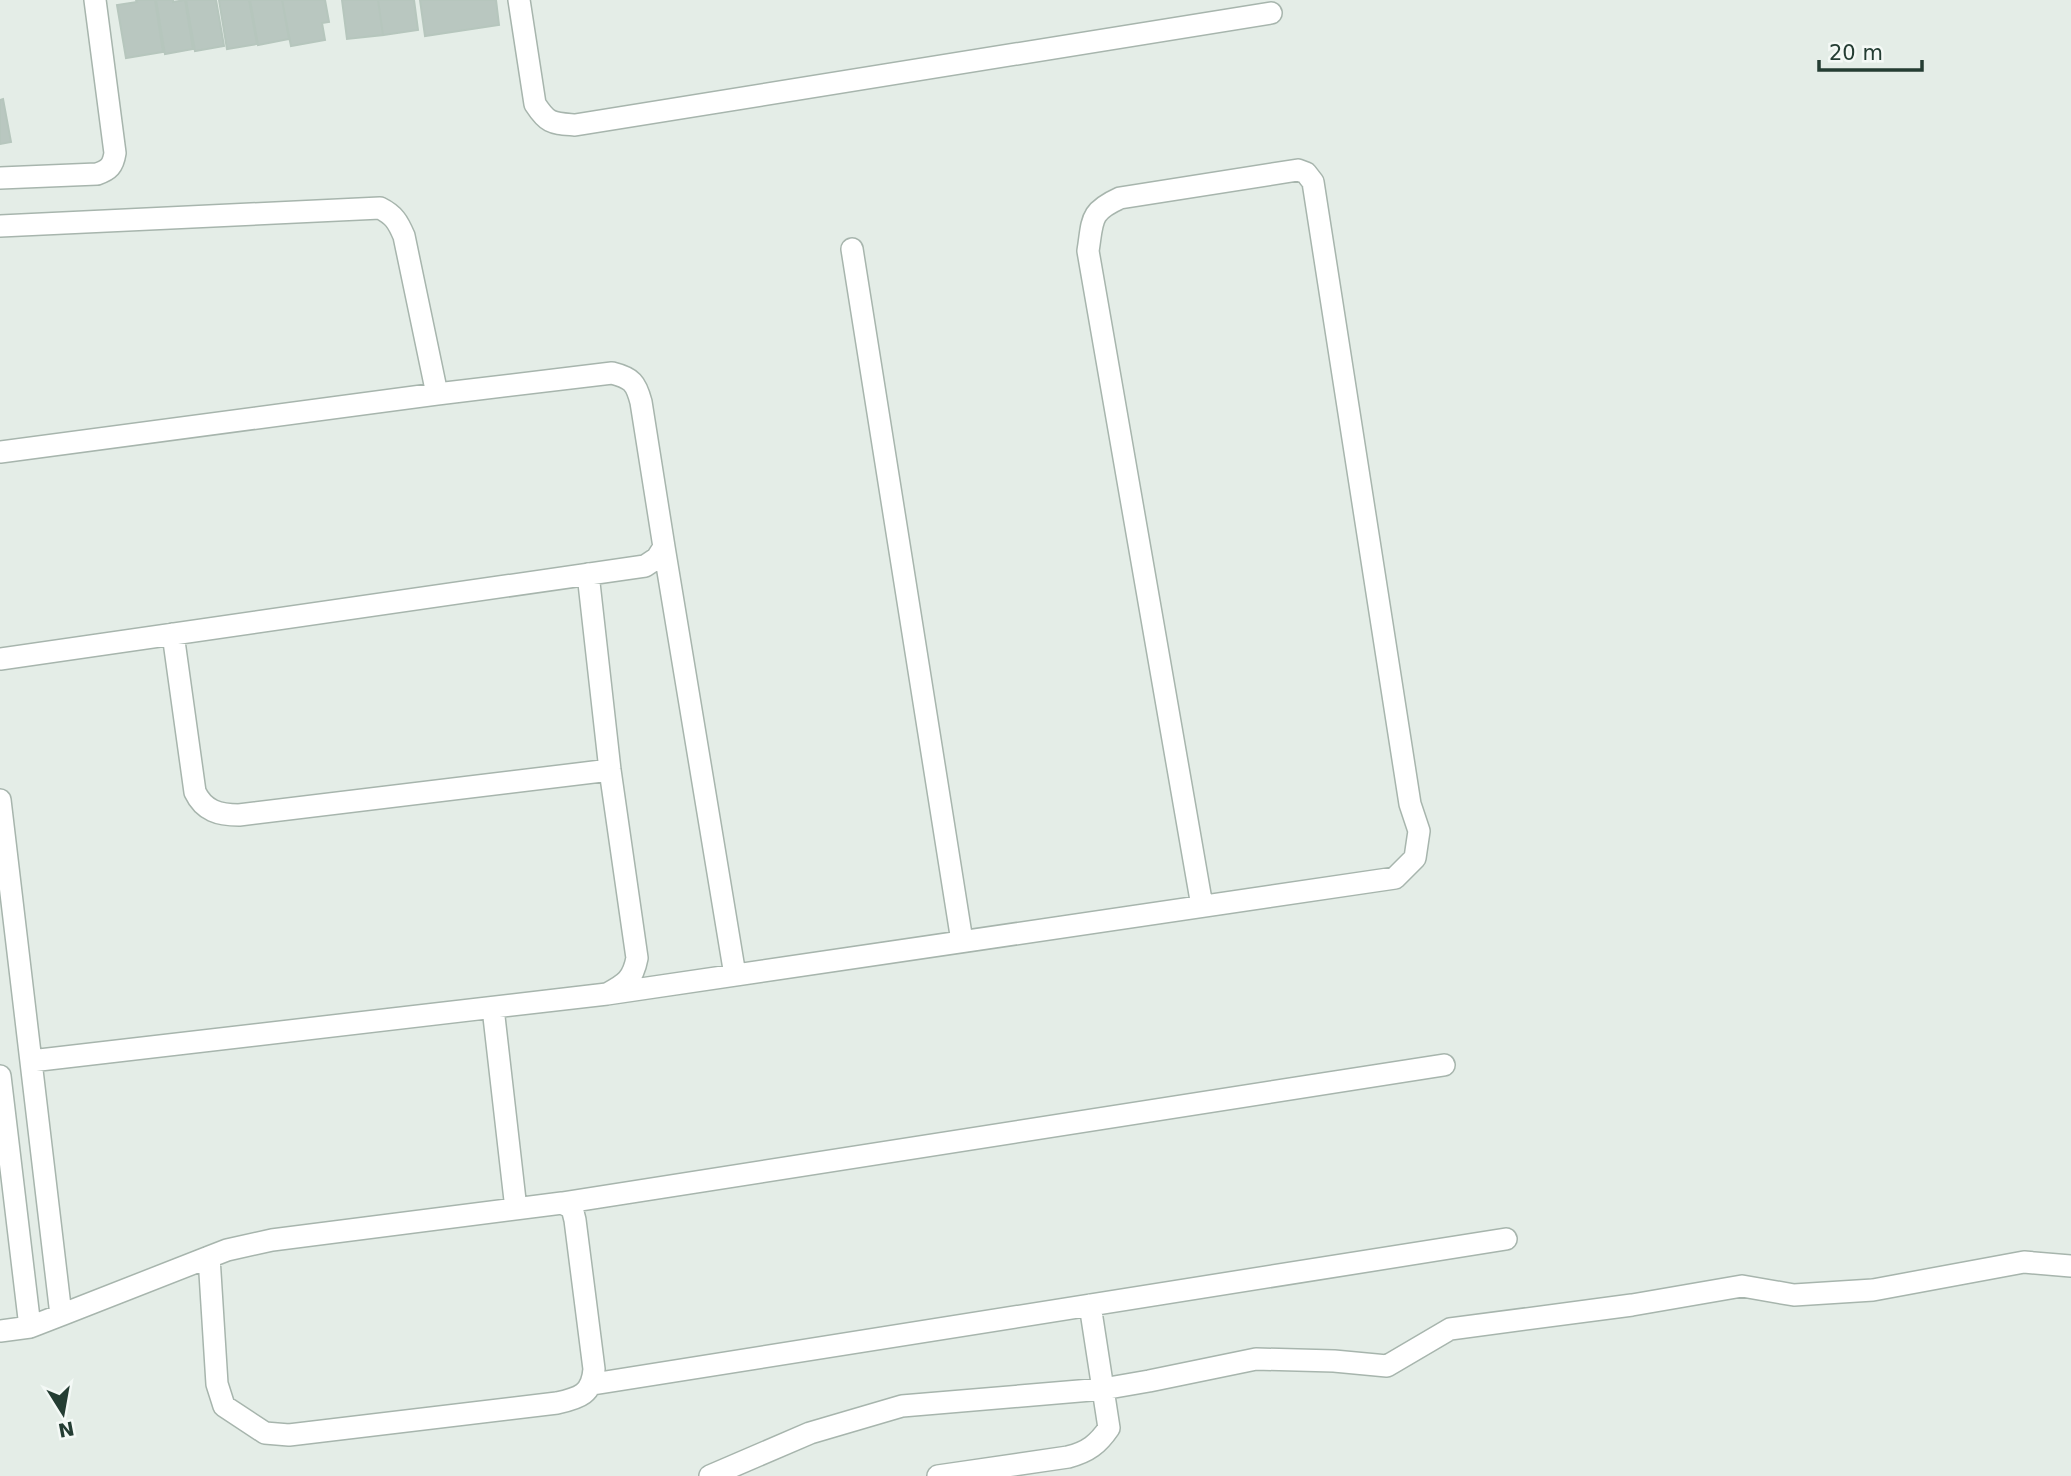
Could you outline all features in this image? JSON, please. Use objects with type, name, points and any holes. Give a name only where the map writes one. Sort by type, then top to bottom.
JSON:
[{"type":"street","points":[[0,178],[97,174],[108,170],[113,163],[115,153],[95,0]]},
{"type":"street","points":[[519,0],[535,104],[544,119],[575,125],[1271,13]]},
{"type":"street","points":[[31,1061],[607,994],[1395,878],[1415,859],[1419,831],[1408,790],[1313,182],[1306,173],[1298,170],[1120,198],[1105,205],[1093,216],[1088,251],[1202,906]]},
{"type":"street","points":[[0,226],[380,208],[397,220],[404,236],[437,394]]},
{"type":"street","points":[[852,249],[962,941]]},
{"type":"street","points":[[0,452],[437,394],[612,373],[625,376],[637,386],[641,402],[735,975]]},
{"type":"street","points":[[0,659],[645,566],[657,558],[664,547]]},
{"type":"street","points":[[588,573],[610,770],[637,958],[634,972],[624,985],[607,994]]},
{"type":"street","points":[[173,634],[195,792],[200,803],[222,815],[610,770]]},
{"type":"street","points":[[0,800],[61,1315]]},
{"type":"street","points":[[493,1008],[516,1209]]},
{"type":"street","points":[[0,1331],[30,1327],[209,1256],[272,1240],[562,1203],[1444,1065]]},
{"type":"street","points":[[0,1078],[30,1327]]},
{"type":"street","points":[[562,1203],[572,1208],[575,1220],[594,1369],[593,1384]]},
{"type":"street","points":[[209,1256],[217,1384],[224,1406],[265,1433],[289,1435],[557,1403],[572,1400],[593,1384],[1506,1239]]},
{"type":"street","points":[[710,1476],[810,1433],[902,1406],[1103,1389],[1256,1359],[1334,1361],[1387,1366],[1450,1329],[1742,1286],[1794,1295],[1873,1290],[2024,1262],[2071,1266]]},
{"type":"street","points":[[939,1476],[1084,1453],[1100,1442],[1109,1428],[1090,1305]]},
{"type":"building","points":[[136,0],[155,0],[163,52],[126,58],[117,5],[137,2]]},
{"type":"building","points":[[156,0],[185,0],[193,49],[165,54]]},
{"type":"building","points":[[186,0],[216,0],[224,46],[195,51]]},
{"type":"building","points":[[219,0],[249,0],[257,44],[227,49]]},
{"type":"building","points":[[250,0],[282,0],[289,39],[258,45]]},
{"type":"building","points":[[282,0],[325,0],[329,22],[322,23],[325,40],[291,46]]},
{"type":"building","points":[[342,0],[378,0],[383,35],[347,39]]},
{"type":"building","points":[[378,0],[414,0],[418,30],[383,35]]},
{"type":"building","points":[[420,0],[496,0],[499,25],[425,36]]},
{"type":"building","points":[[3,99],[11,142],[0,144],[0,100]]}]
